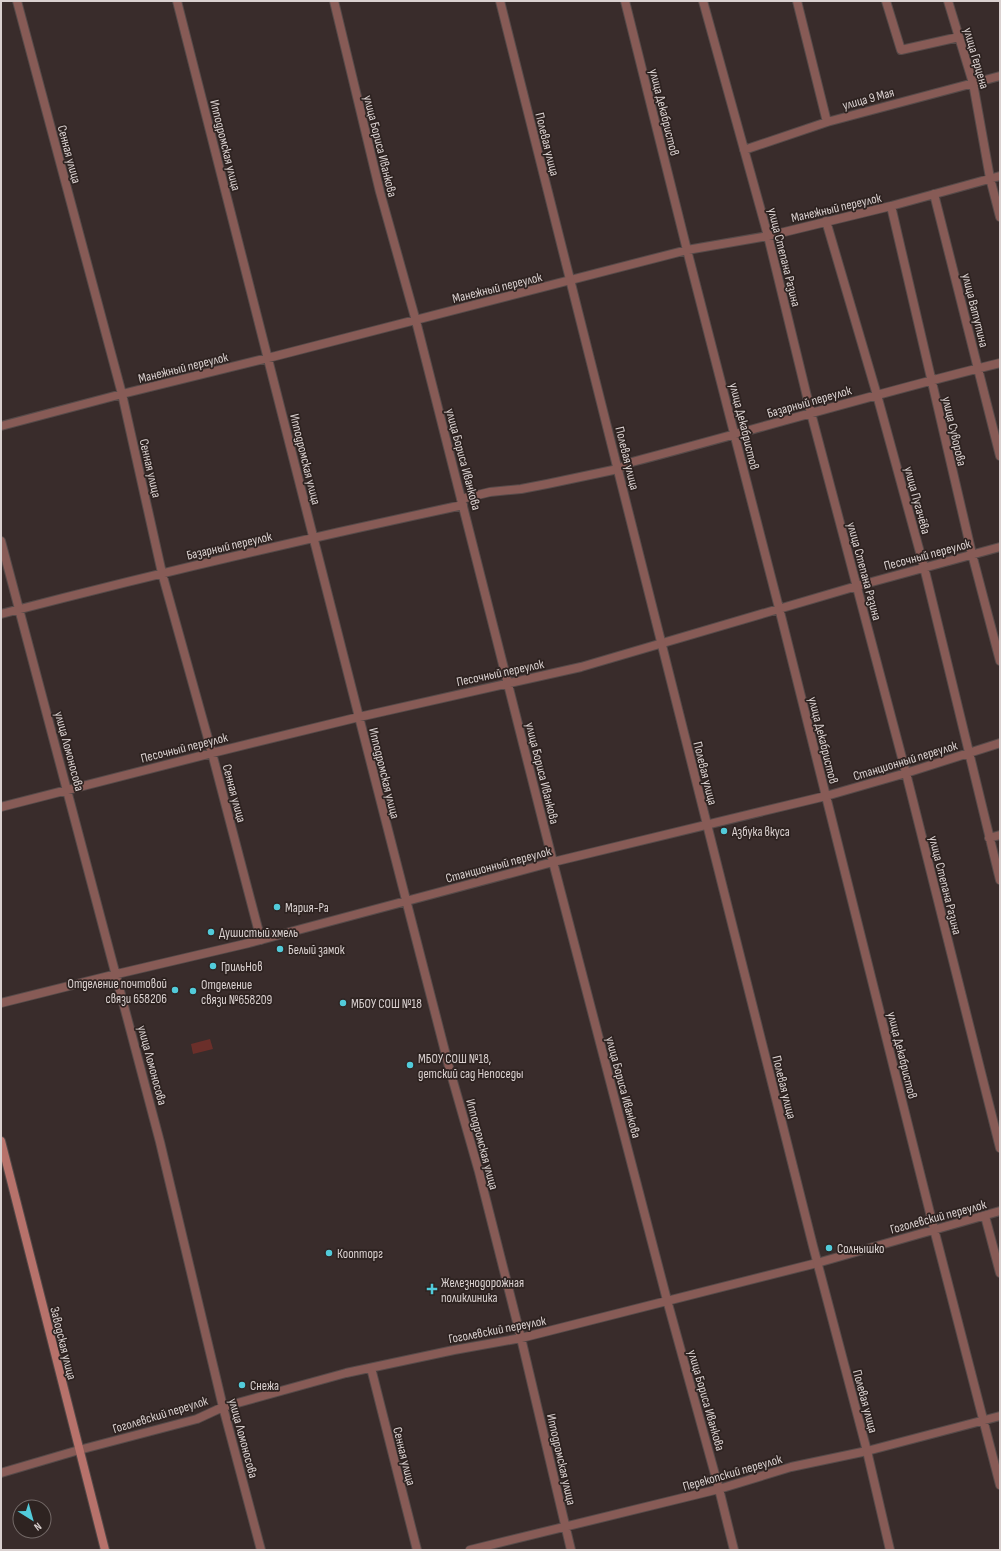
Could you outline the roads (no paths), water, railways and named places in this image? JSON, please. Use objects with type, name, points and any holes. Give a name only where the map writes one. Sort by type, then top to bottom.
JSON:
[{"type":"main road","name":"Заводская улица","points":[[1,1141],[105,1550]]},
{"type":"street","name":"Сенная улица","points":[[17,1],[122,394],[162,573],[212,752],[261,940]]},
{"type":"street","name":"Ипподромская улица","points":[[177,1],[406,901],[479,1172],[521,1338],[571,1550]]},
{"type":"street","name":"улица Бориса Иванкова","points":[[334,1],[380,192],[416,320],[553,862],[667,1300],[719,1488],[734,1550]]},
{"type":"street","name":"Полевая улица","points":[[500,1],[817,1263],[867,1451],[890,1550]]},
{"type":"street","name":"улица Декабристов","points":[[625,1],[779,608],[934,1229],[1000,1485]]},
{"type":"street","name":"улица Степана Разина","points":[[703,1],[768,236],[811,413],[906,773],[1000,1148]]},
{"type":"street","points":[[797,1],[827,122]]},
{"type":"street","points":[[886,1],[901,50],[959,37]]},
{"type":"street","name":"улица Герцена","points":[[948,1],[973,83],[990,178],[1000,216]]},
{"type":"street","name":"улица 9 Мая","points":[[744,150],[827,122],[1000,76]]},
{"type":"street","name":"Манежный переулок","points":[[1,426],[687,250],[768,236],[891,206],[1000,176]]},
{"type":"street","name":"улица Ватутина","points":[[934,194],[1000,456]]},
{"type":"street","name":"улица Суворова","points":[[891,206],[972,554],[1000,661]]},
{"type":"street","name":"улица Пугачёва","points":[[826,221],[877,395],[924,567],[1000,880]]},
{"type":"street","name":"Базарный переулок","points":[[1,614],[162,573],[462,502],[490,492],[521,489],[618,469],[632,462],[735,435],[931,380],[1000,363]]},
{"type":"street","name":"улица Ломоносова","points":[[1,541],[117,974],[160,1142],[223,1407],[261,1550]]},
{"type":"street","name":"Песочный переулок","points":[[1,807],[212,752],[508,682],[581,667],[779,608],[1000,547]]},
{"type":"street","name":"Станционный переулок","points":[[1,1003],[261,940],[553,862],[826,796],[906,773],[1000,743]]},
{"type":"street","points":[[989,838],[1000,835]]},
{"type":"street","name":"Гоголевский переулок","points":[[1,1473],[79,1450],[197,1419],[223,1407],[346,1373],[454,1350],[521,1338],[817,1263],[1000,1211]]},
{"type":"street","points":[[985,1216],[1000,1273]]},
{"type":"street","name":"Сенная улица","points":[[371,1368],[417,1550]]},
{"type":"street","name":"Перекопский переулок","points":[[470,1550],[719,1488],[791,1467],[867,1451],[1000,1416]]},
{"type":"place","name":"Азбука вкуса","points":[[724,831]]},
{"type":"place","name":"Мария-Ра","points":[[277,907]]},
{"type":"place","name":"Душистый хмель","points":[[211,932]]},
{"type":"place","name":"Белый замок","points":[[280,949]]},
{"type":"place","name":"ГрильНов","points":[[213,966]]},
{"type":"place","name":"Отделение почтовой связи 658206","points":[[175,990]]},
{"type":"place","name":"Отделение связи №658209","points":[[193,991]]},
{"type":"place","name":"МБОУ СОШ №18","points":[[343,1003]]},
{"type":"place","name":"МБОУ СОШ №18, детский сад Непоседы","points":[[410,1065]]},
{"type":"place","name":"Солнышко","points":[[829,1248]]},
{"type":"place","name":"Коопторг","points":[[329,1253]]},
{"type":"place","name":"Железнодорожная поликлиника","points":[[432,1289]]},
{"type":"place","name":"Снежа","points":[[242,1385]]}]
